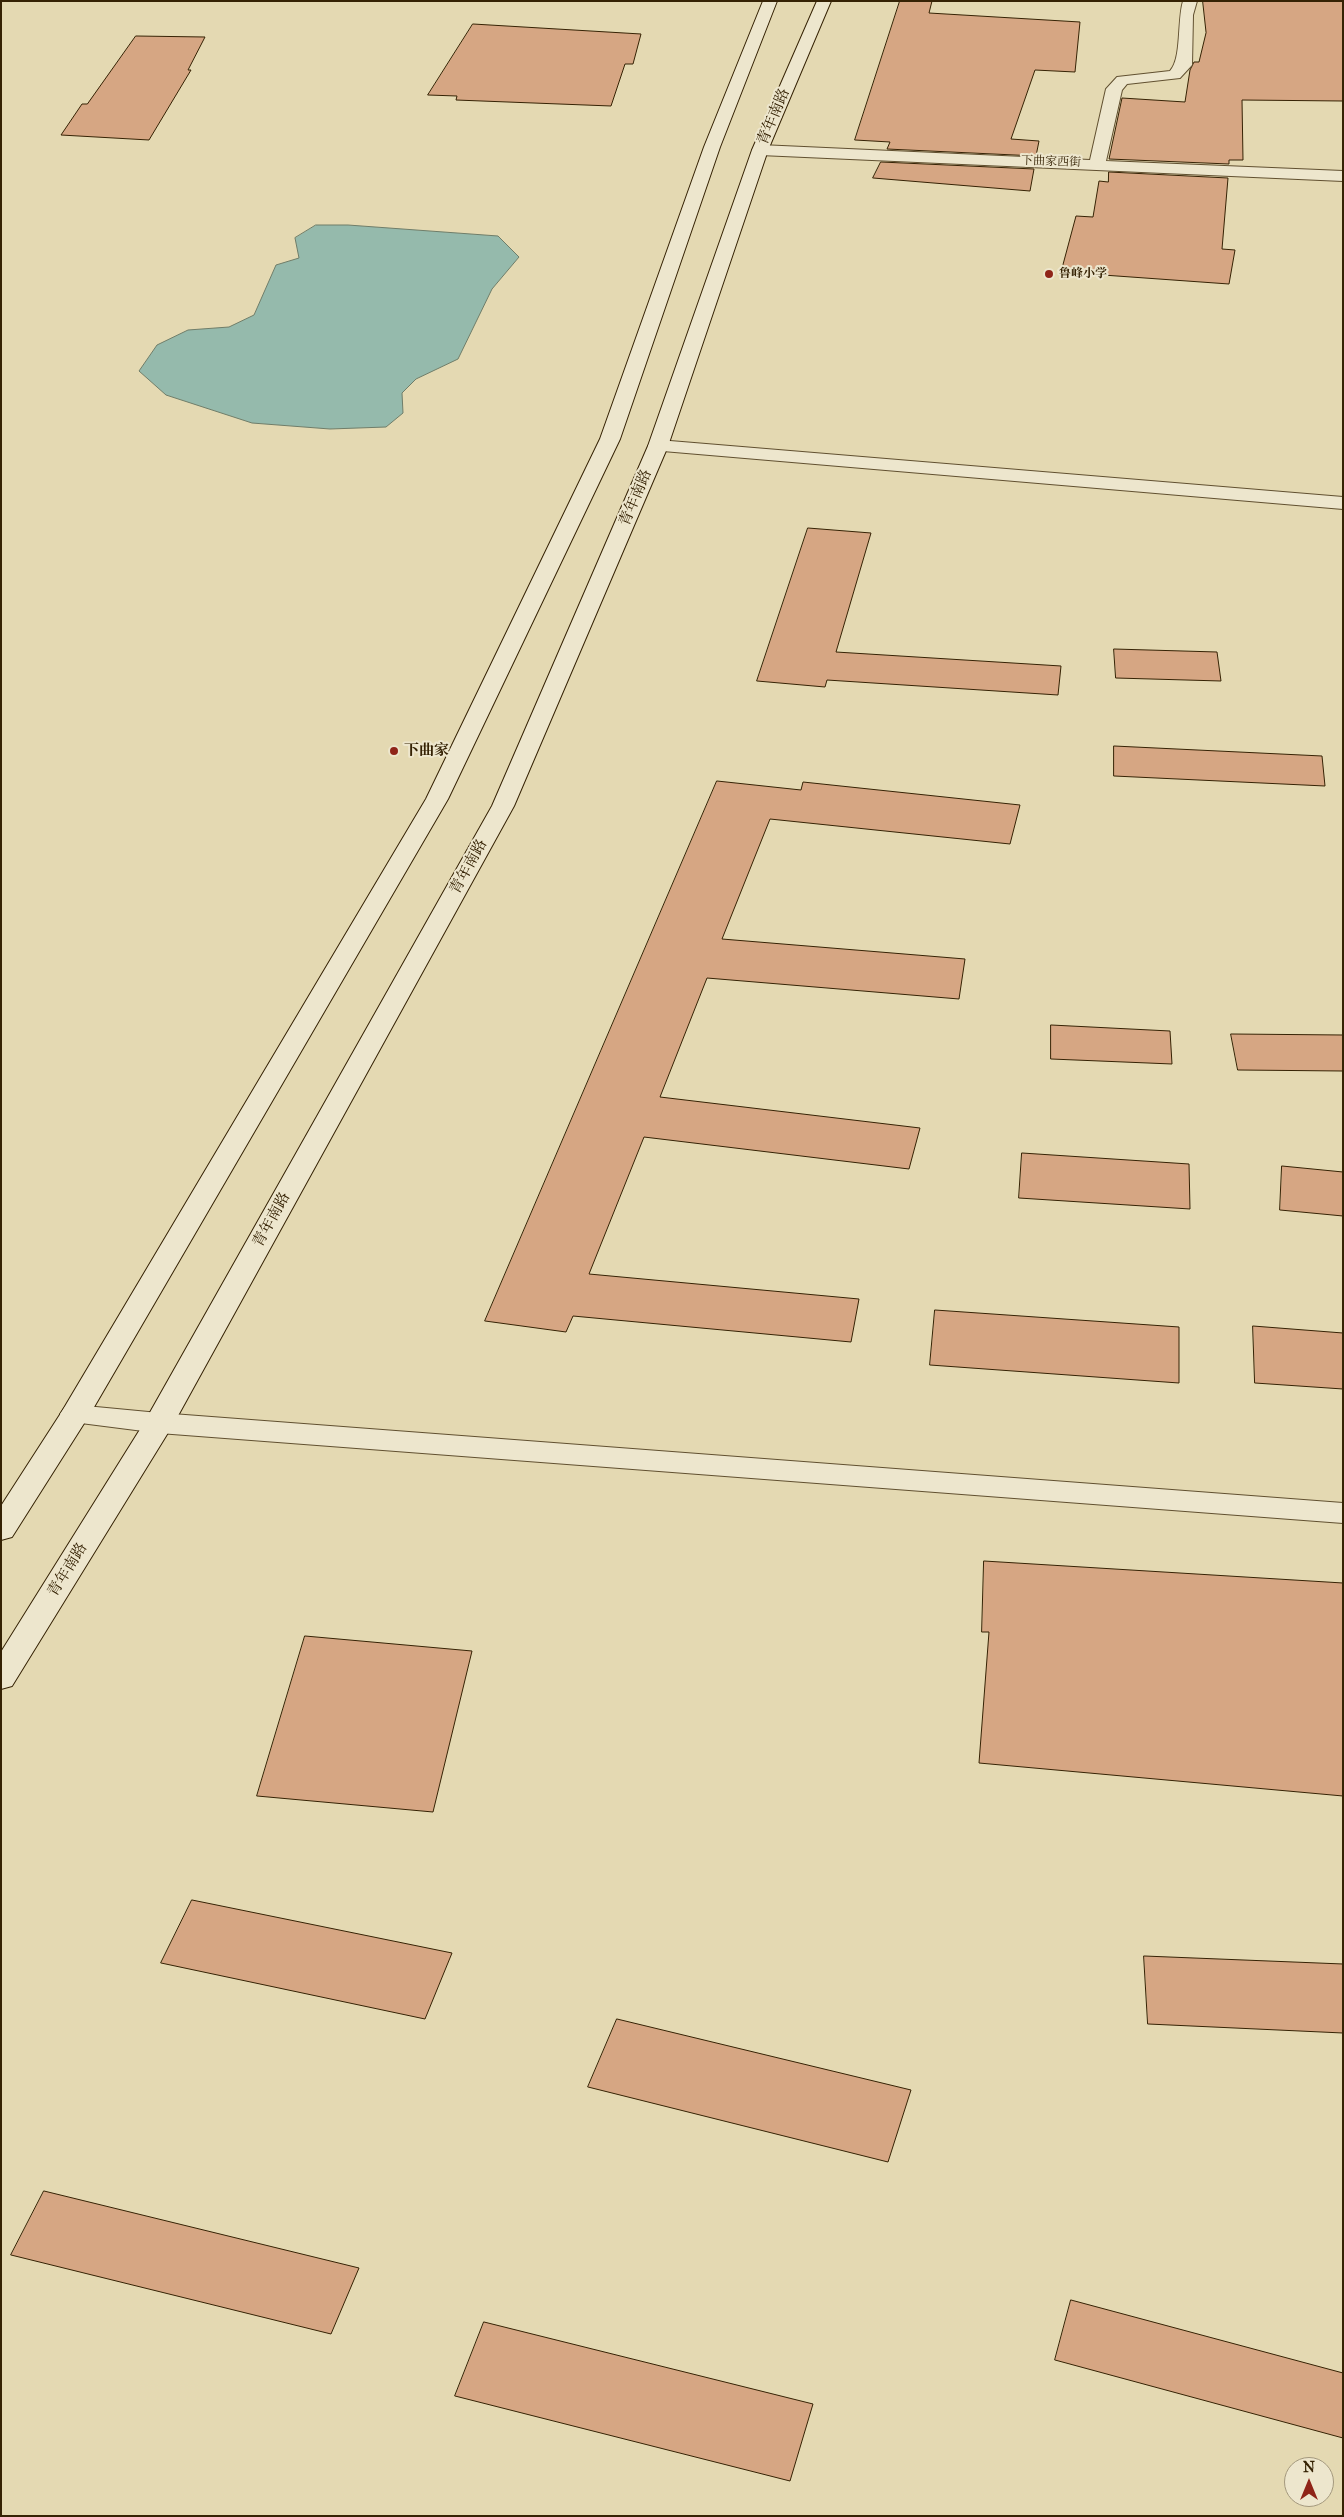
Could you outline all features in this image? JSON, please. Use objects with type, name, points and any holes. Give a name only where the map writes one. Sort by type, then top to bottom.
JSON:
[{"type":"main road","points":[[1,1530],[75,1414],[437,799],[610,439],[712,147],[770,1]]},
{"type":"main road","name":"青年南路","points":[[1,1678],[159,1423],[503,806],[658,446],[760,150],[824,1]]},
{"type":"main road","points":[[1097,164],[1114,89],[1122,80],[1175,75],[1184,65],[1186,15],[1190,1]]},
{"type":"main road","name":"下曲家西街","points":[[760,150],[1343,176]]},
{"type":"main road","points":[[658,446],[1343,503]]},
{"type":"main road","points":[[75,1414],[159,1423],[1343,1513]]},
{"type":"shaded area","points":[[316,225],[348,225],[498,236],[519,257],[492,289],[458,359],[416,379],[402,393],[403,413],[386,427],[330,429],[252,423],[166,395],[139,371],[157,345],[188,330],[229,327],[254,315],[276,265],[299,258],[295,238]]},
{"type":"building","points":[[900,1],[932,1],[929,13],[1080,22],[1075,72],[1035,70],[1011,139],[1039,141],[1036,156],[887,149],[890,142],[855,140]]},
{"type":"building","points":[[1203,1],[1343,1],[1343,101],[1242,100],[1243,160],[1229,160],[1229,164],[1109,159],[1122,98],[1185,102],[1190,70],[1194,62],[1199,62],[1206,33]]},
{"type":"building","points":[[473,24],[641,34],[633,64],[625,64],[611,106],[456,100],[457,96],[428,95]]},
{"type":"building","points":[[136,36],[205,37],[188,70],[191,70],[149,140],[61,135],[82,104],[87,104]]},
{"type":"building","points":[[881,162],[1034,169],[1030,191],[873,178]]},
{"type":"building","points":[[1109,172],[1228,178],[1222,249],[1235,250],[1229,284],[1061,272],[1076,216],[1093,217],[1099,181],[1108,182]]},
{"type":"building","points":[[808,528],[871,533],[836,652],[1061,666],[1058,695],[827,680],[825,687],[757,681]]},
{"type":"building","points":[[1114,649],[1217,652],[1221,681],[1116,678]]},
{"type":"building","points":[[1114,746],[1322,756],[1325,786],[1114,776]]},
{"type":"building","points":[[717,781],[801,790],[803,782],[1020,805],[1010,844],[770,819],[722,939],[965,959],[959,999],[707,978],[660,1097],[920,1128],[909,1169],[644,1137],[589,1274],[859,1299],[851,1342],[573,1316],[566,1332],[485,1321]]},
{"type":"building","points":[[1051,1025],[1170,1031],[1172,1064],[1051,1059]]},
{"type":"building","points":[[1231,1034],[1343,1035],[1343,1071],[1238,1070]]},
{"type":"building","points":[[1022,1153],[1189,1164],[1190,1209],[1019,1198]]},
{"type":"building","points":[[1282,1166],[1343,1172],[1343,1216],[1280,1210]]},
{"type":"building","points":[[935,1310],[1179,1327],[1179,1383],[930,1365]]},
{"type":"building","points":[[1253,1326],[1343,1333],[1343,1389],[1255,1383]]},
{"type":"building","points":[[984,1561],[1343,1583],[1343,1796],[979,1763],[989,1632],[982,1632]]},
{"type":"building","points":[[305,1636],[472,1651],[433,1812],[257,1796]]},
{"type":"building","points":[[192,1900],[452,1953],[425,2019],[161,1963]]},
{"type":"building","points":[[1144,1956],[1343,1964],[1343,2033],[1148,2024]]},
{"type":"building","points":[[617,2019],[911,2090],[888,2162],[588,2087]]},
{"type":"building","points":[[44,2191],[359,2268],[331,2334],[11,2255]]},
{"type":"building","points":[[1071,2300],[1343,2373],[1343,2438],[1055,2360]]},
{"type":"building","points":[[484,2322],[813,2404],[790,2481],[455,2396]]},
{"type":"place","name":"鲁峰小学","points":[[1049,274]]},
{"type":"place","name":"下曲家","points":[[394,751]]}]
